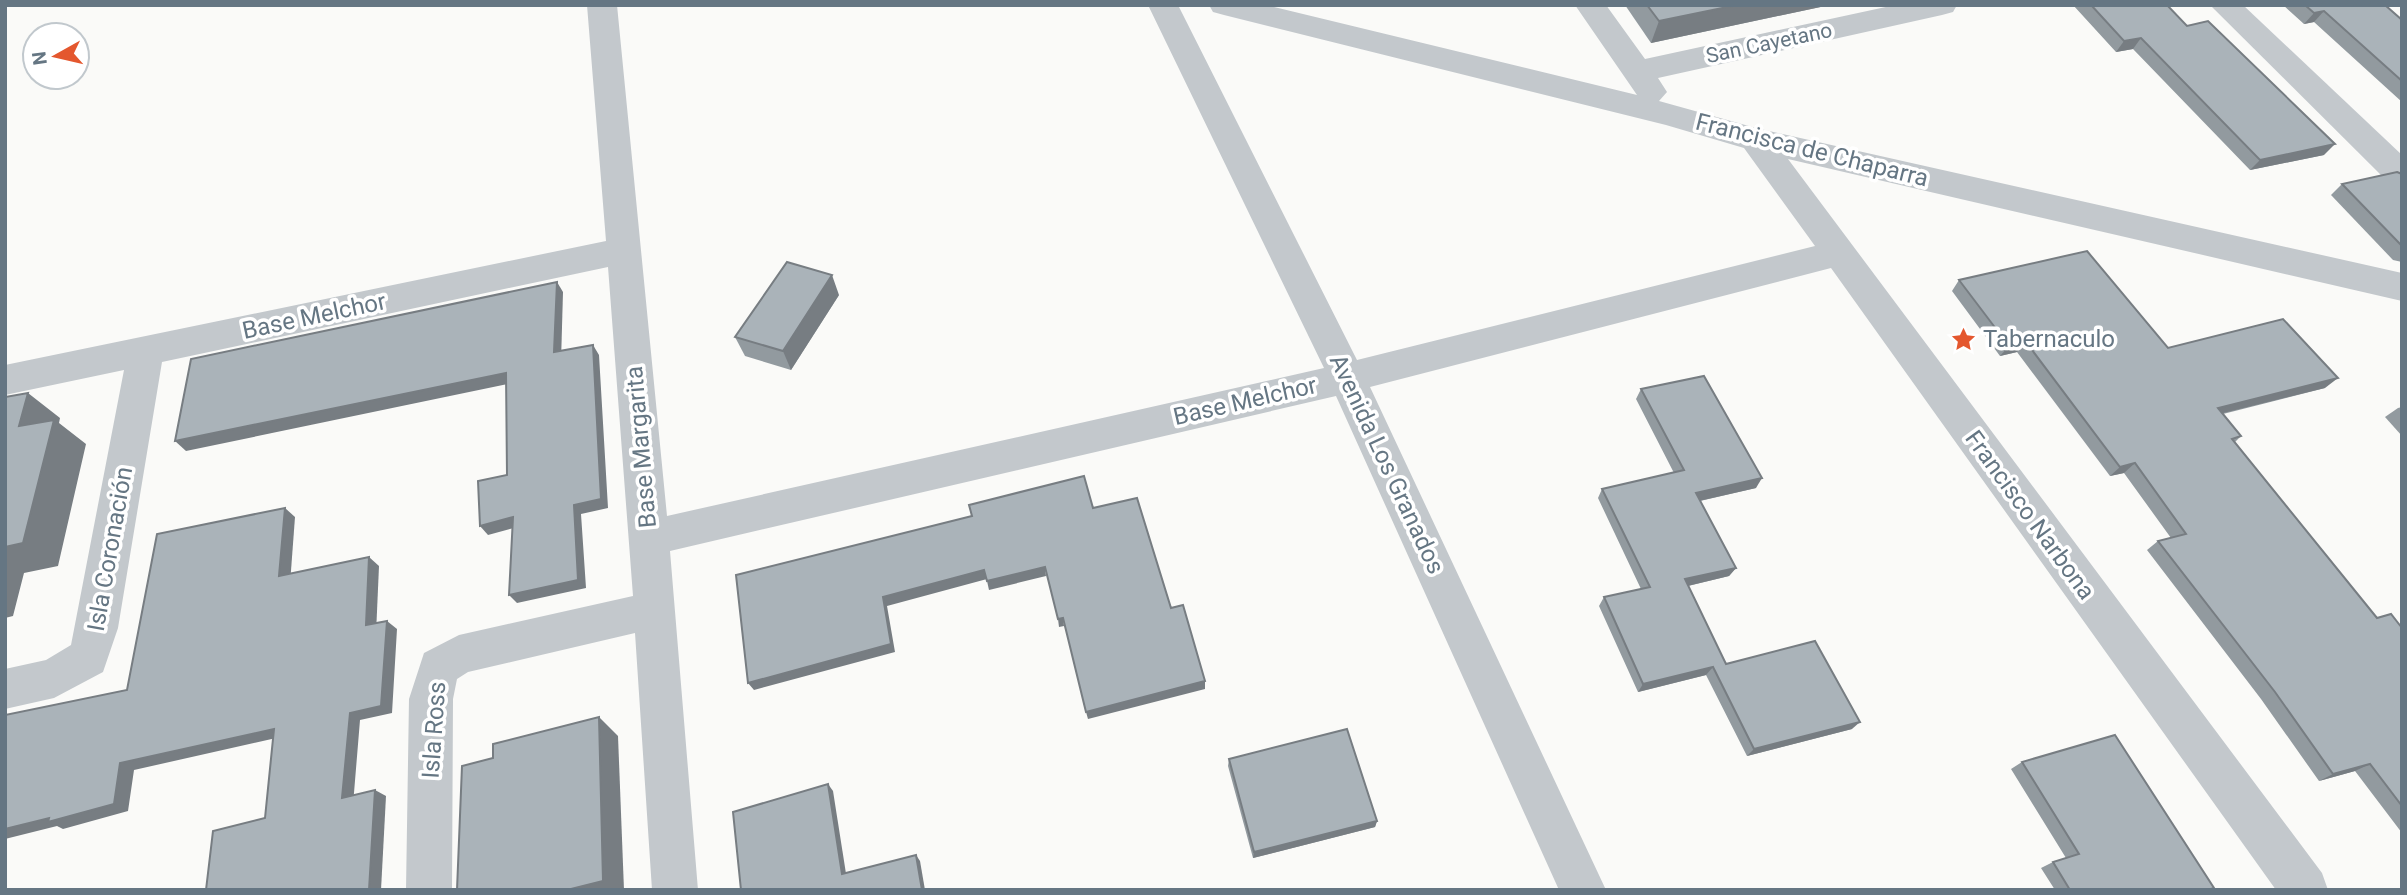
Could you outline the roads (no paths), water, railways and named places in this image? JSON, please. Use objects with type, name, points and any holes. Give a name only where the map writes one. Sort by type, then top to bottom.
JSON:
[{"type":"street","name":"Base Margarita","points":[[602,5],[649,537],[676,890]]},
{"type":"street","name":"Avenida Los Granados","points":[[1163,5],[1347,378],[1583,890]]},
{"type":"street","name":"Francisca de Chaparra","points":[[1224,5],[1667,114],[1756,140],[2402,288]]},
{"type":"street","points":[[1590,5],[1667,114]]},
{"type":"street","name":"San Cayetano","points":[[1636,72],[1942,5]]},
{"type":"street","points":[[2225,5],[2402,175]]},
{"type":"street","name":"Francisco Narbona","points":[[1756,140],[2305,890]]},
{"type":"street","name":"Base Melchor","points":[[5,380],[622,251]]},
{"type":"street","name":"Base Melchor","points":[[649,537],[1347,378],[1839,253]]},
{"type":"street","name":"Isla Coronación","points":[[5,689],[54,678],[88,659],[97,628],[146,350]]},
{"type":"street","name":"Isla Ross","points":[[429,890],[431,699],[439,667],[459,654],[653,610]]},
{"type":"place","name":"Tabernaculo","points":[[1963,339]]}]
